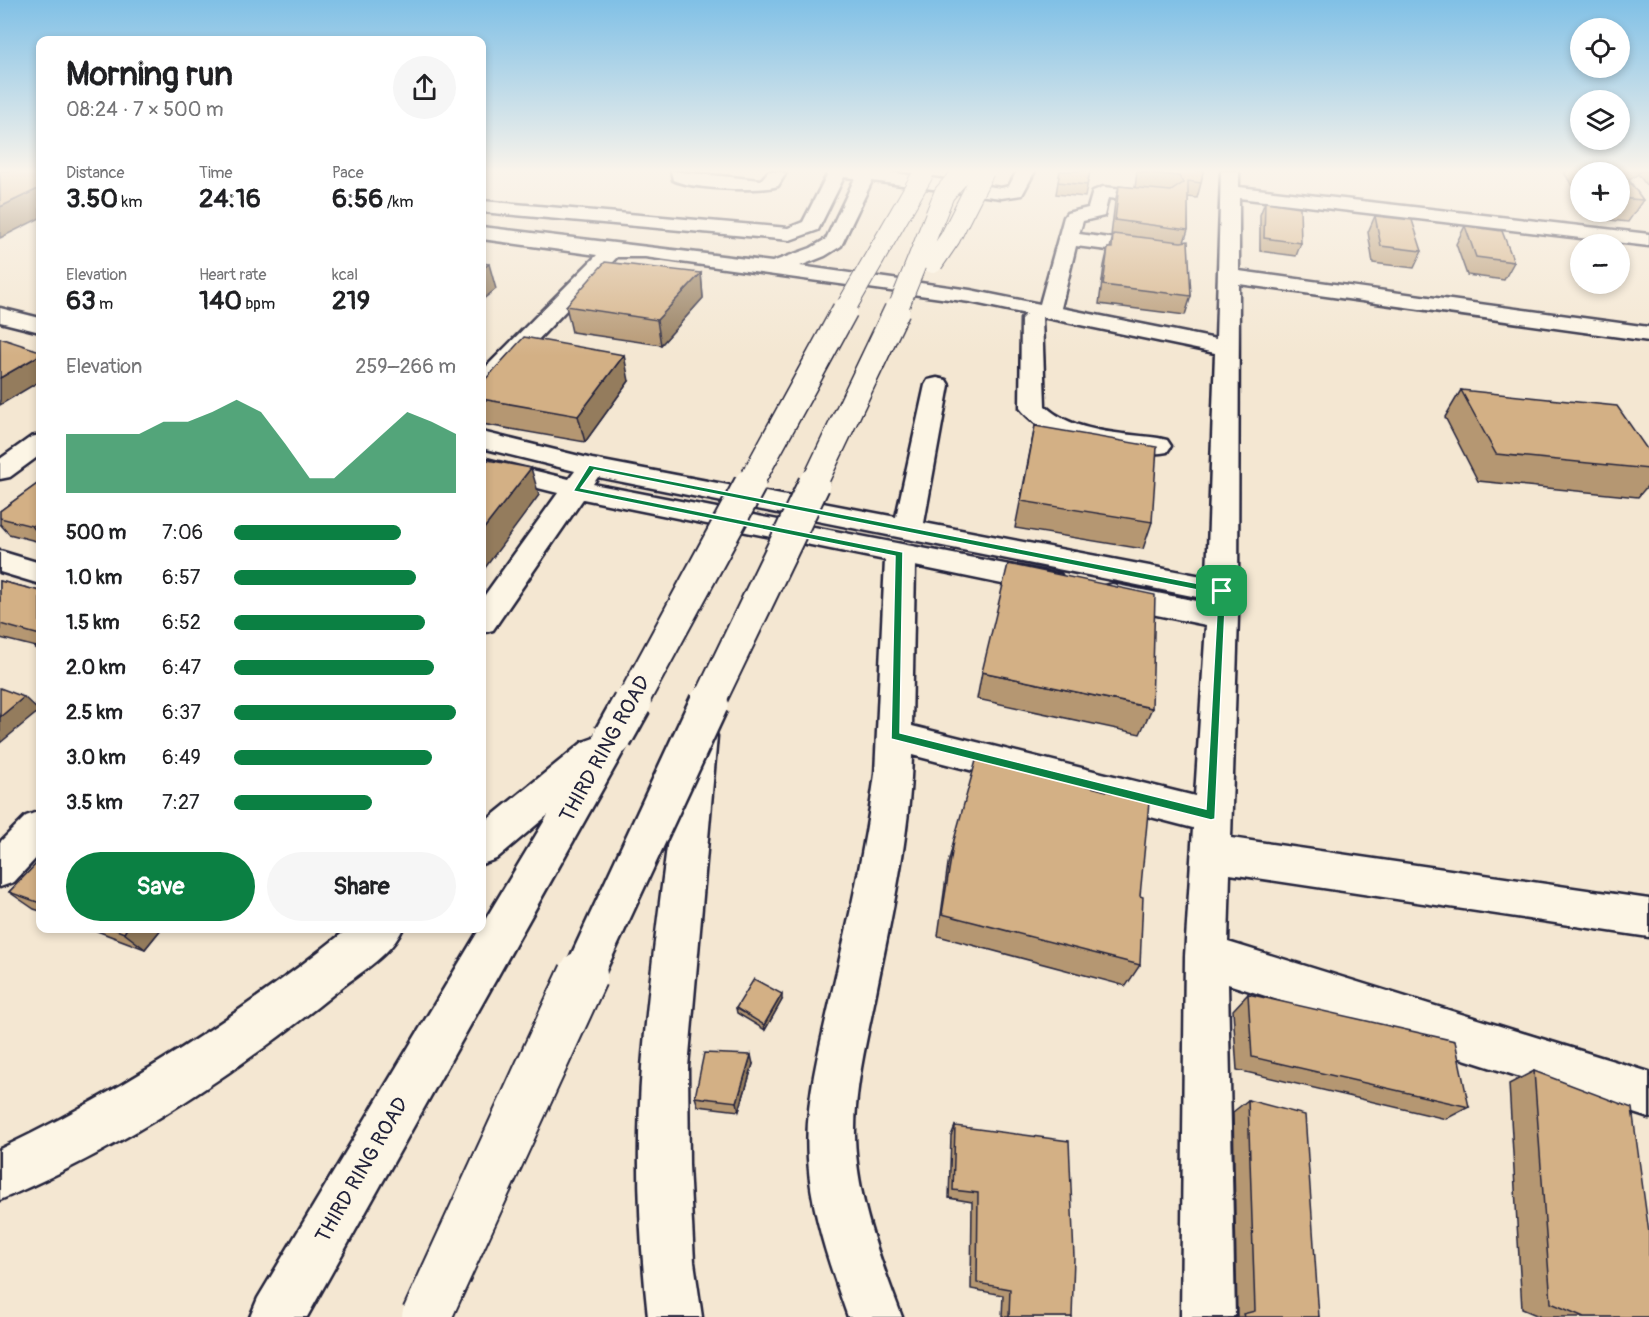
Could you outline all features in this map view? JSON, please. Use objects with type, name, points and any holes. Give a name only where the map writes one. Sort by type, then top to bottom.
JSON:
[{"type":"main road","points":[[773,232],[794,232]]},
{"type":"main road","points":[[772,273],[818,252],[834,242],[838,232]]},
{"type":"main road","name":"THIRD RING ROAD","points":[[277,1317],[614,737],[843,313],[900,232]]},
{"type":"main road","name":"THIRD RING ROAD","points":[[426,1317],[701,719],[893,321],[921,232]]},
{"type":"main road","points":[[893,321],[953,232]]},
{"type":"main road","points":[[1071,232],[1041,315],[1033,408],[1040,417],[1067,429],[1158,446]]},
{"type":"main road","points":[[1208,1317],[1206,956],[1222,604],[1229,232]]},
{"type":"main road","points":[[1511,232],[1570,242]]},
{"type":"main road","points":[[1589,232],[1649,240]]},
{"type":"main road","points":[[486,234],[612,251],[632,260],[772,273],[1041,315],[1225,355]]},
{"type":"main road","points":[[1070,238],[1176,254]]},
{"type":"main road","points":[[1630,250],[1649,252]]},
{"type":"main road","points":[[486,380],[612,251]]},
{"type":"main road","points":[[1228,270],[1649,321]]},
{"type":"main road","points":[[1228,270],[1649,334]]},
{"type":"main road","points":[[0,315],[36,324]]},
{"type":"main road","points":[[0,337],[36,346]]},
{"type":"main road","points":[[875,1317],[847,1235],[831,1138],[836,1077],[883,850],[893,774],[904,542],[937,385]]},
{"type":"main road","points":[[486,441],[584,478]]},
{"type":"main road","points":[[0,471],[36,446]]},
{"type":"main road","points":[[486,466],[584,478],[1222,604]]},
{"type":"main road","points":[[486,616],[584,478]]},
{"type":"main road","points":[[0,561],[36,573]]},
{"type":"main road","points":[[675,1317],[664,1176],[664,1078],[701,719]]},
{"type":"main road","points":[[895,736],[1211,834],[1649,918]]},
{"type":"main road","points":[[486,844],[614,737]]},
{"type":"main road","points":[[0,869],[36,832]]},
{"type":"main road","points":[[0,1175],[65,1143],[166,1087],[282,1009],[376,933]]},
{"type":"main road","points":[[1206,956],[1649,1095]]},
{"type":"building","points":[[1264,232],[1301,232],[1301,243],[1264,238]]},
{"type":"building","points":[[1378,232],[1416,232],[1422,251],[1381,246]]},
{"type":"building","points":[[1467,232],[1503,232],[1514,262],[1476,257]]},
{"type":"building","points":[[1113,234],[1188,241],[1191,296],[1103,285],[1108,248],[1112,248]]},
{"type":"building","points":[[605,262],[701,273],[657,320],[566,306]]},
{"type":"building","points":[[524,337],[624,355],[578,416],[486,400],[486,379]]},
{"type":"building","points":[[0,338],[36,350],[36,357],[0,378]]},
{"type":"building","points":[[1461,390],[1617,406],[1649,452],[1649,469],[1496,454]]},
{"type":"building","points":[[1035,426],[1157,447],[1152,522],[1021,501]]},
{"type":"building","points":[[486,460],[531,468],[486,526]]},
{"type":"building","points":[[36,485],[36,523],[32,526],[0,518],[0,511]]},
{"type":"building","points":[[1008,564],[1155,595],[1152,708],[982,672]]},
{"type":"building","points":[[0,581],[36,590],[36,634],[0,624]]},
{"type":"building","points":[[0,688],[24,697],[0,717]]},
{"type":"building","points":[[977,757],[1149,802],[1140,896],[1143,897],[1140,965],[942,914],[954,840]]},
{"type":"building","points":[[36,864],[36,902],[9,892]]},
{"type":"building","points":[[754,979],[782,994],[764,1025],[736,1008]]},
{"type":"building","points":[[1248,994],[1455,1041],[1469,1107],[1252,1057]]},
{"type":"building","points":[[704,1053],[751,1055],[737,1102],[695,1097]]},
{"type":"building","points":[[1534,1071],[1632,1108],[1649,1233],[1649,1317],[1584,1317],[1551,1303]]},
{"type":"building","points":[[1248,1100],[1305,1115],[1319,1317],[1244,1317],[1243,1314],[1255,1311]]},
{"type":"building","points":[[955,1126],[1069,1141],[1074,1257],[1072,1317],[1009,1317],[1010,1289],[977,1283],[978,1193],[953,1190]]},
{"type":"route","points":[[592,467],[1222,591],[1211,816],[895,736],[900,554],[576,489],[592,467]]}]
